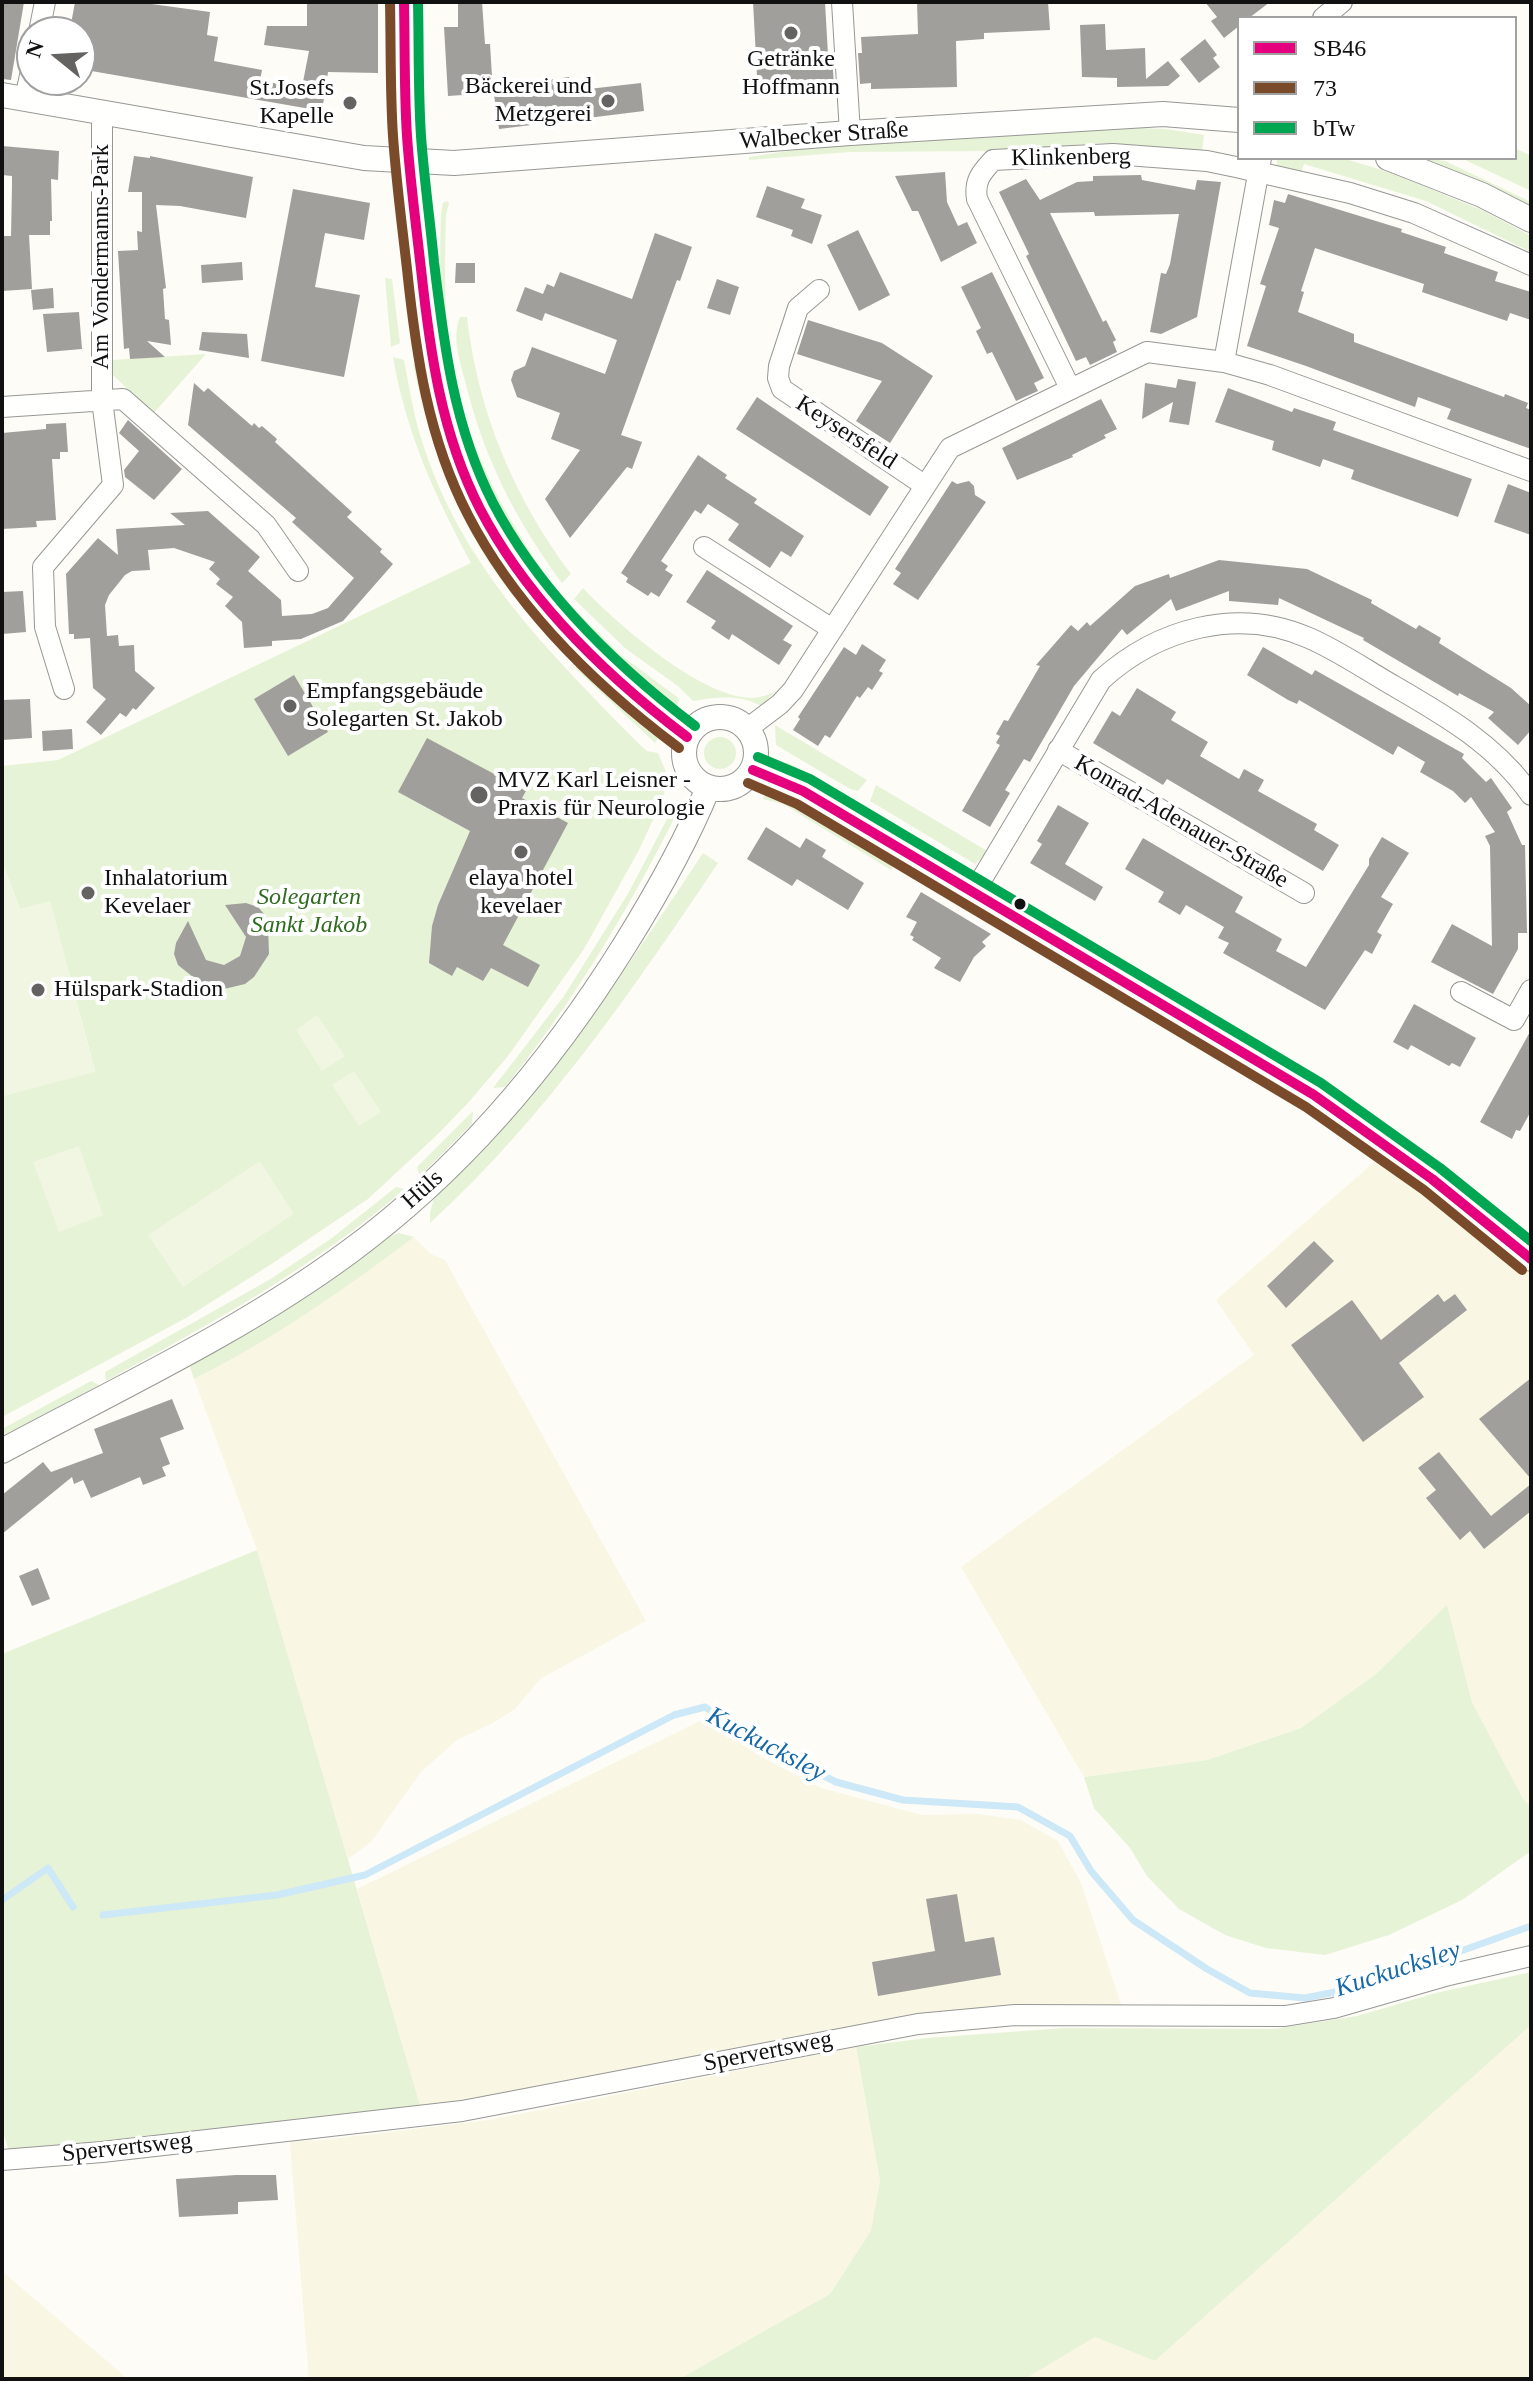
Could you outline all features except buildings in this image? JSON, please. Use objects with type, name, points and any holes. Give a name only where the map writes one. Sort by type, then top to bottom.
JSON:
[{"type":"street","points":[[404,2],[410,162],[435,380],[452,443],[482,512],[515,568],[552,614],[655,713],[687,737]]},
{"type":"street","points":[[842,2],[850,133]]},
{"type":"street","points":[[1325,16],[1342,2]]},
{"type":"street","name":"Walbecker Straße","points":[[14,97],[364,158],[454,163],[850,133],[1163,114],[1237,120]]},
{"type":"street","name":"Am Vondermanns-Park","points":[[64,689],[45,627],[43,567],[113,485],[102,400],[102,113]]},
{"type":"street","name":"Klinkenberg","points":[[1070,388],[977,199],[975,188],[980,174],[993,160],[1113,154],[1260,165],[1414,213],[1531,265]]},
{"type":"street","points":[[1393,160],[1482,195],[1531,220]]},
{"type":"street","points":[[1224,362],[1260,165]]},
{"type":"street","name":"Keysersfeld","points":[[819,290],[798,308],[779,366],[778,378],[782,389],[924,485]]},
{"type":"street","points":[[747,729],[793,690],[950,448],[1147,352],[1224,362],[1270,375],[1531,471]]},
{"type":"street","name":"Am Vondermanns-Park","points":[[2,407],[123,399],[266,525],[298,571]]},
{"type":"street","points":[[704,547],[832,629]]},
{"type":"street","name":"Konrad-Adenauer-Straße","points":[[974,892],[1101,680],[1125,658],[1176,633],[1214,624],[1253,623],[1311,639],[1437,711],[1488,746],[1511,768],[1531,795]]},
{"type":"street","points":[[716,717],[728,718],[747,729],[756,749],[753,770],[739,785],[729,789],[708,788],[689,773],[684,749],[687,737],[695,727],[716,717]]},
{"type":"street","name":"Konrad-Adenauer-Straße","points":[[1058,750],[1304,893]]},
{"type":"street","points":[[753,770],[803,791],[1314,1095],[1432,1179],[1531,1259]]},
{"type":"street","name":"Hüls","points":[[2,1451],[245,1321],[347,1253],[436,1179],[496,1120],[564,1037],[600,985],[668,873],[708,788]]},
{"type":"street","points":[[1461,992],[1514,1020],[1531,990]]},
{"type":"street","name":"Spervertsweg","points":[[2,2160],[462,2111],[918,2024],[1015,2015],[1285,2016],[1334,2008],[1449,1975],[1531,1956]]},
{"type":"shaded area","points":[[1380,1157],[1484,1233],[1531,1273],[1531,1808],[1523,1800],[1472,1702],[1447,1606],[1376,1674],[1301,1728],[1207,1760],[1084,1777],[961,1567],[1254,1355],[1216,1300]]},
{"type":"shaded area","points":[[414,1237],[431,1254],[445,1260],[646,1621],[540,1679],[515,1709],[457,1740],[421,1772],[371,1842],[348,1859],[257,1550],[194,1379],[267,1338]]},
{"type":"shaded area","points":[[706,1718],[756,1754],[821,1788],[922,1815],[978,1814],[1021,1820],[1058,1841],[1081,1883],[1122,2007],[1010,2008],[423,2115],[357,1889]]},
{"type":"shaded area","points":[[1531,2025],[1531,2379],[1025,2379],[1095,2337],[1155,2361]]},
{"type":"shaded area","points":[[856,2047],[880,2181],[872,2231],[830,2294],[684,2379],[309,2379],[289,2131],[315,2141],[489,2120]]},
{"type":"shaded area","points":[[2,2271],[128,2379],[2,2379]]},
{"type":"green space","points":[[1114,127],[1166,129],[1204,135],[1202,151],[1101,143],[994,151],[850,152],[749,160],[749,157],[814,147]]},
{"type":"green space","points":[[1517,149],[1531,156],[1531,191],[1465,160],[1517,160]]},
{"type":"green space","points":[[1277,160],[1349,160],[1389,172],[1484,211],[1531,236],[1531,252],[1426,201],[1304,164],[1300,175],[1286,172],[1277,165]]},
{"type":"green space","points":[[1425,160],[1445,161],[1531,202],[1531,208]]},
{"type":"green space","points":[[447,201],[445,293],[448,339],[461,404],[471,436],[498,496],[550,581],[530,563],[505,524],[485,486],[458,411],[444,335],[441,296],[441,214],[443,203]]},
{"type":"green space","points":[[385,278],[392,279],[400,343],[391,347]]},
{"type":"green space","points":[[460,317],[467,317],[480,387],[502,453],[532,515],[571,574],[562,583],[515,510],[491,460],[458,355],[456,339]]},
{"type":"green space","points":[[206,354],[153,414],[113,375],[112,360]]},
{"type":"green space","name":"Solegarten Sankt Jakob","points":[[393,357],[404,360],[418,428],[438,484],[483,567],[511,605],[573,676],[640,745],[647,751],[658,753],[666,772],[664,796],[639,850],[584,949],[508,1056],[437,1135],[368,1199],[270,1265],[186,1318],[2,1417],[2,1096],[95,1071],[50,902],[20,909],[2,862],[2,766],[58,760],[471,563],[423,463],[406,412]]},
{"type":"green space","points":[[413,363],[419,368],[433,427],[453,484],[479,538],[513,590],[514,597],[477,543],[449,486],[428,426]]},
{"type":"green space","points":[[583,588],[645,644],[702,682],[729,694],[754,698],[774,691],[763,707],[737,698],[693,701],[678,686],[626,649],[574,599]]},
{"type":"green space","points":[[573,608],[622,656],[677,697],[676,709],[601,646],[577,618]]},
{"type":"green space","points":[[580,661],[658,738],[655,743],[575,668]]},
{"type":"green space","points":[[775,725],[867,780],[858,791],[850,789],[776,745]]},
{"type":"green space","points":[[720,737],[732,741],[736,753],[732,765],[720,769],[708,765],[704,753],[708,741]]},
{"type":"green space","points":[[781,763],[789,763],[964,867],[946,863]]},
{"type":"green space","points":[[876,785],[989,852],[975,864],[870,801]]},
{"type":"green space","points":[[769,791],[807,805],[894,858],[896,863],[891,870],[783,804],[762,799]]},
{"type":"green space","points":[[677,800],[682,801],[676,815],[598,956],[554,1023],[505,1087],[493,1088],[564,996],[629,892]]},
{"type":"green space","points":[[703,853],[718,863],[585,1052],[511,1140],[430,1223],[434,1198],[510,1119],[545,1077],[611,990]]},
{"type":"green space","name":"Hülspark-Stadion","points":[[2,862],[20,909],[50,901],[95,1072],[2,1096]]},
{"type":"green space","points":[[317,1015],[345,1056],[322,1071],[296,1030]]},
{"type":"green space","points":[[354,1071],[381,1112],[359,1126],[332,1085]]},
{"type":"green space","points":[[473,1111],[472,1124],[420,1176],[417,1167]]},
{"type":"green space","points":[[79,1146],[103,1215],[59,1232],[33,1162]]},
{"type":"green space","points":[[260,1161],[294,1214],[183,1287],[148,1235]]},
{"type":"green space","points":[[396,1187],[405,1189],[297,1270],[106,1381],[105,1372],[269,1280],[332,1238]]},
{"type":"green space","points":[[399,1233],[414,1237],[307,1313],[252,1348],[194,1379],[189,1364],[385,1238]]},
{"type":"green space","points":[[91,1381],[99,1385],[2,1438],[2,1429]]},
{"type":"green space","points":[[257,1550],[423,2115],[12,2160],[2,2129],[2,1654]]},
{"type":"green space","points":[[1447,1605],[1472,1702],[1523,1799],[1531,1808],[1531,1851],[1462,1900],[1389,1935],[1325,1955],[1266,1948],[1225,1935],[1179,1909],[1147,1876],[1130,1848],[1094,1808],[1084,1777],[1207,1760],[1301,1728],[1376,1674]]},
{"type":"green space","points":[[1531,1972],[1531,2025],[1155,2361],[1095,2337],[1025,2379],[683,2377],[830,2294],[871,2231],[880,2181],[856,2047],[927,2038],[1065,2028],[1274,2029],[1357,2016],[1436,1993]]},
{"type":"waterway","name":"Kuckucksley","points":[[103,1915],[277,1895],[365,1875],[674,1715],[705,1707],[752,1740],[836,1782],[903,1800],[1018,1807],[1070,1836],[1091,1871],[1133,1920],[1207,1969],[1250,1993],[1305,1998],[1360,1987],[1531,1926]]},
{"type":"waterway","name":"Kuckucksley","points":[[2,1900],[48,1868],[73,1907]]},
{"type":"transit line","name":"73","points":[[390,2],[393,136],[415,333],[433,426],[454,486],[487,549],[534,613],[588,672],[679,748]]},
{"type":"transit line","name":"SB46","points":[[404,2],[407,136],[429,331],[439,392],[467,480],[499,542],[545,605],[598,662],[687,737]]},
{"type":"transit line","name":"bTw","points":[[418,2],[421,136],[438,293],[453,386],[480,474],[512,535],[556,596],[608,652],[695,726]]},
{"type":"transit line","name":"bTw","points":[[758,757],[810,779],[1321,1083],[1440,1168],[1531,1241]]},
{"type":"transit line","name":"SB46","points":[[753,770],[803,791],[1314,1095],[1432,1179],[1531,1259]]},
{"type":"transit line","name":"73","points":[[748,783],[797,804],[1306,1107],[1424,1190],[1522,1270]]},
{"type":"place","name":"Getränke Hoffmann","points":[[791,33]]},
{"type":"place","name":"Bäckerei und Metzgerei","points":[[608,101]]},
{"type":"place","name":"St.Josefs Kapelle","points":[[350,103]]},
{"type":"place","name":"Empfangsgebäude Solegarten St. Jakob","points":[[290,706]]},
{"type":"place","name":"MVZ Karl Leisner - Praxis für Neurologie","points":[[479,795]]},
{"type":"place","name":"elaya hotel kevelaer","points":[[521,852]]},
{"type":"place","name":"Inhalatorium Kevelaer","points":[[88,893]]},
{"type":"place","name":"Hülspark-Stadion","points":[[38,990]]}]
